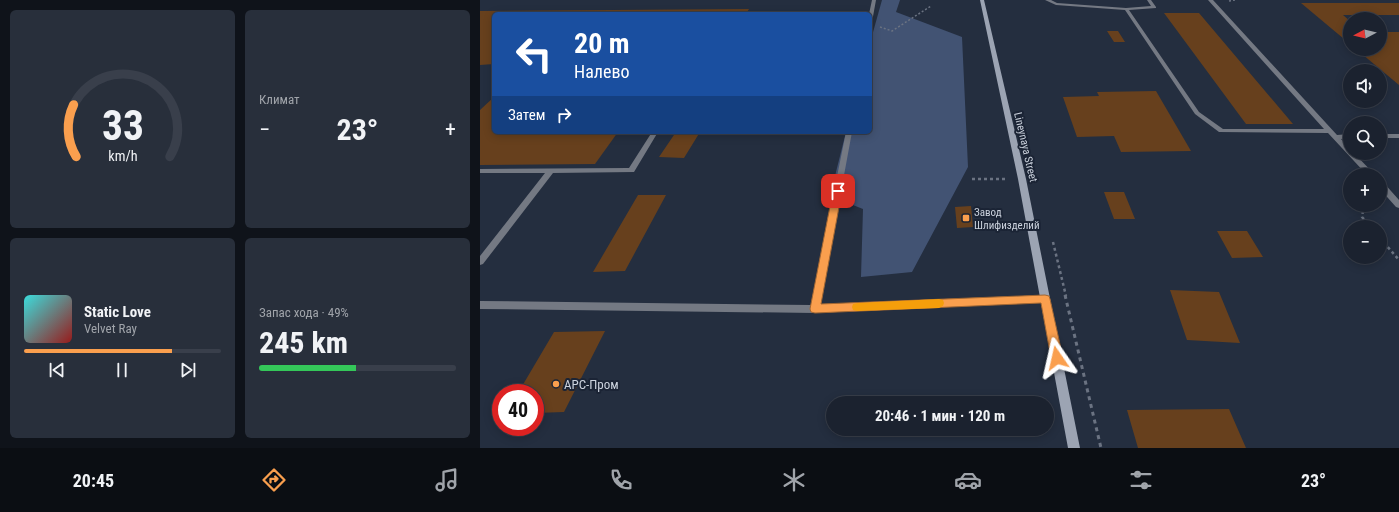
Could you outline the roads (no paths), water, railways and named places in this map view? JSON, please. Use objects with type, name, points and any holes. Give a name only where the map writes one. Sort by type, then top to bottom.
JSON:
[{"type":"street","name":"Lineynaya Street","points":[[982,0],[1022,179],[1074,448]]},
{"type":"lane","points":[[872,12],[874,0]]},
{"type":"lane","points":[[1047,0],[1056,4],[1126,9],[1154,7],[1149,0]]},
{"type":"lane","points":[[1210,0],[1343,146]]},
{"type":"lane","points":[[1126,9],[1197,113],[1221,131],[1330,131]]},
{"type":"lane","points":[[480,171],[630,170],[654,134]]},
{"type":"lane","points":[[815,309],[849,134]]},
{"type":"lane","points":[[1334,137],[1343,136]]},
{"type":"lane","points":[[1387,136],[1399,136]]},
{"type":"lane","points":[[1357,160],[1364,168]]},
{"type":"lane","points":[[480,262],[551,171]]},
{"type":"lane","points":[[1387,192],[1399,205]]},
{"type":"lane","points":[[480,305],[815,309],[1045,299]]},
{"type":"place","name":"Завод Шлифизделий","points":[[966,218]]},
{"type":"place","name":"АРС-Пром","points":[[556,384]]}]
